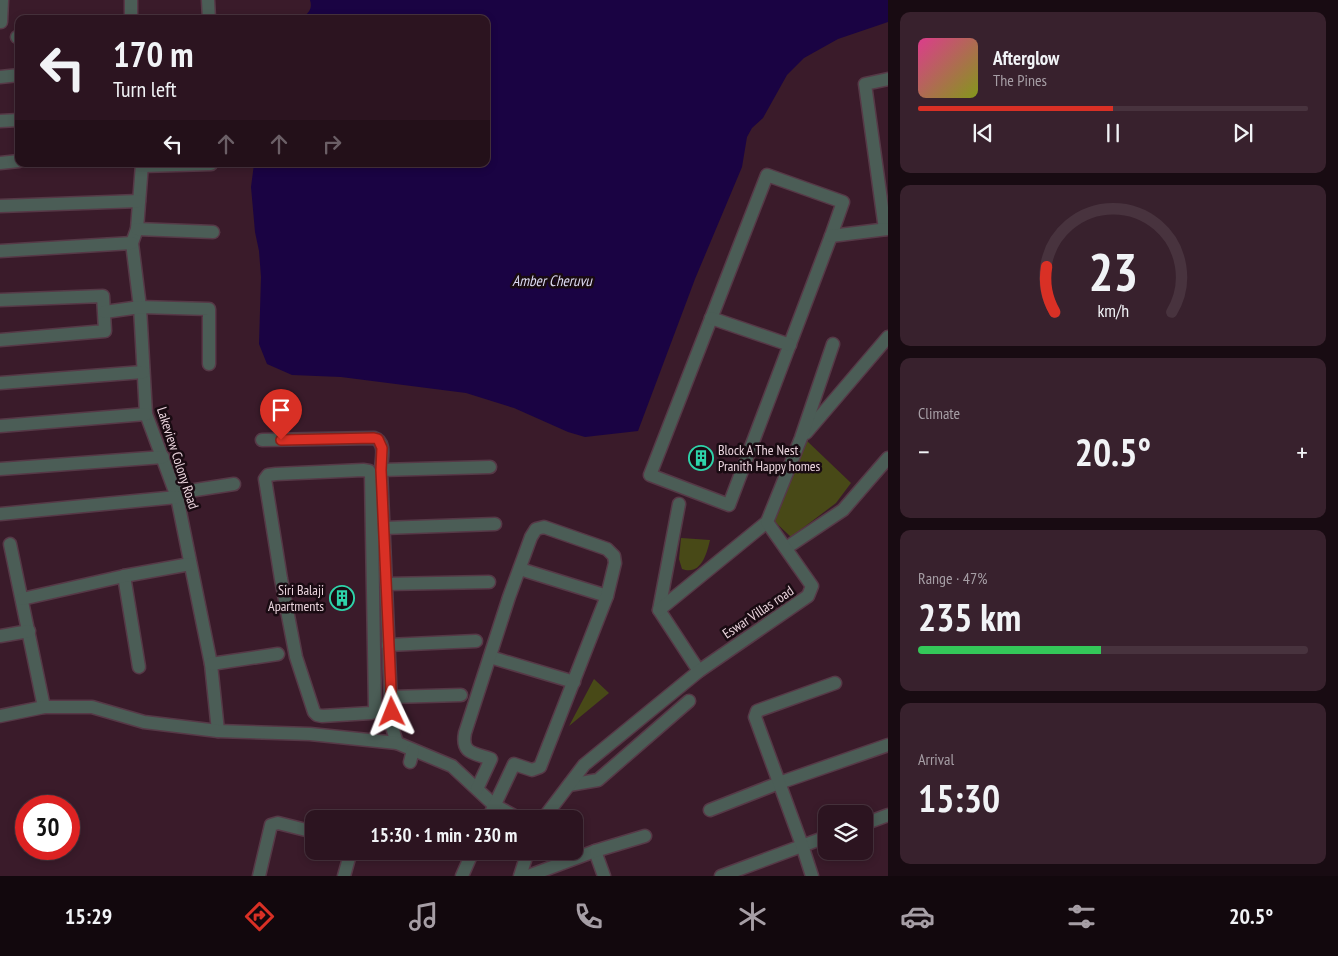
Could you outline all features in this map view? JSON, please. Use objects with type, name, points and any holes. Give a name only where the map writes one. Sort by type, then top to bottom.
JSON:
[{"type":"street","points":[[1,22],[2,0]]},
{"type":"street","points":[[131,0],[131,15]]},
{"type":"street","points":[[208,0],[209,15]]},
{"type":"street","points":[[0,77],[15,75]]},
{"type":"street","points":[[831,236],[887,229],[865,84],[888,79]]},
{"type":"street","points":[[0,121],[15,120]]},
{"type":"street","points":[[0,163],[15,161]]},
{"type":"street","name":"Lakeview Colony Road","points":[[142,167],[137,229],[132,243],[140,307],[146,414],[177,495],[211,664],[218,731]]},
{"type":"street","points":[[767,175],[843,202],[831,236],[729,505],[650,475],[767,175]]},
{"type":"street","points":[[0,206],[139,201]]},
{"type":"street","points":[[137,229],[213,232]]},
{"type":"street","points":[[0,251],[132,243]]},
{"type":"street","points":[[0,300],[103,296],[105,312],[105,331],[0,340]]},
{"type":"street","points":[[105,312],[140,307],[209,308],[209,364]]},
{"type":"street","points":[[711,318],[790,345]]},
{"type":"street","points":[[801,438],[888,337]]},
{"type":"street","points":[[659,610],[767,522],[801,438],[833,344]]},
{"type":"street","points":[[0,383],[143,372]]},
{"type":"street","points":[[0,426],[146,414]]},
{"type":"street","points":[[262,440],[378,439],[382,448],[381,470],[392,727],[397,743]]},
{"type":"street","points":[[0,469],[163,457]]},
{"type":"street","points":[[786,548],[844,510],[888,458]]},
{"type":"street","points":[[381,470],[490,467]]},
{"type":"street","points":[[363,470],[369,471],[371,475],[375,708],[371,714],[346,715],[322,716],[314,712],[296,657],[266,490],[265,479],[268,475],[363,470]]},
{"type":"street","points":[[0,514],[177,495],[234,484]]},
{"type":"street","points":[[679,504],[659,610],[699,670]]},
{"type":"street","name":"Eswar Villas road","points":[[550,810],[584,766],[699,670],[808,596],[812,586],[767,522]]},
{"type":"street","points":[[384,528],[494,524]]},
{"type":"street","points":[[544,527],[607,549],[614,556],[615,563],[607,596],[540,767],[532,770],[490,759],[469,751],[463,742],[520,569],[531,536],[536,530],[544,527]]},
{"type":"street","points":[[10,544],[44,707]]},
{"type":"street","points":[[22,599],[124,576],[190,564]]},
{"type":"street","points":[[520,569],[607,596]]},
{"type":"street","points":[[124,576],[139,667]]},
{"type":"street","points":[[386,584],[489,582]]},
{"type":"street","points":[[0,636],[29,631]]},
{"type":"street","points":[[388,645],[476,641]]},
{"type":"street","points":[[211,664],[278,654]]},
{"type":"street","points":[[490,656],[574,682]]},
{"type":"street","points":[[812,876],[755,717],[757,711],[835,683]]},
{"type":"street","points":[[391,697],[461,694]]},
{"type":"street","points":[[569,785],[598,780],[689,702]]},
{"type":"street","points":[[0,716],[44,707],[92,707],[144,722],[218,731],[310,734],[397,743],[452,766],[494,805],[503,810]]},
{"type":"street","points":[[346,715],[347,737]]},
{"type":"street","points":[[710,810],[779,783],[888,745]]},
{"type":"street","points":[[410,762],[413,750]]},
{"type":"street","points":[[477,789],[490,759]]},
{"type":"street","points":[[492,810],[514,764]]},
{"type":"street","points":[[873,821],[888,816]]},
{"type":"street","points":[[259,876],[271,825],[278,823],[305,830]]},
{"type":"street","points":[[528,876],[595,851],[645,836]]},
{"type":"street","points":[[721,876],[818,840]]},
{"type":"street","points":[[595,851],[604,876]]},
{"type":"street","points":[[344,876],[348,860]]},
{"type":"street","points":[[462,876],[470,860]]},
{"type":"street","points":[[520,876],[525,860]]},
{"type":"shaded area","points":[[806,440],[851,483],[836,503],[791,537],[773,520]]},
{"type":"shaded area","points":[[681,538],[710,540],[705,557],[694,569],[682,569],[679,559]]},
{"type":"shaded area","points":[[594,679],[609,693],[569,726]]},
{"type":"water","name":"Amber Cheruvu","points":[[310,0],[888,0],[888,22],[838,39],[804,58],[787,75],[763,118],[752,128],[747,137],[742,167],[695,279],[638,431],[585,437],[568,432],[514,408],[466,393],[341,377],[292,375],[267,364],[259,344],[261,277],[251,187],[254,167],[490,167],[490,15],[306,15],[311,3]]},
{"type":"place","name":"Block A The Nest Pranith Happy homes","points":[[701,458]]},
{"type":"place","name":"Siri Balaji Apartments","points":[[342,598]]},
{"type":"route","points":[[281,440],[374,438],[378,439],[381,444],[392,712]]}]
